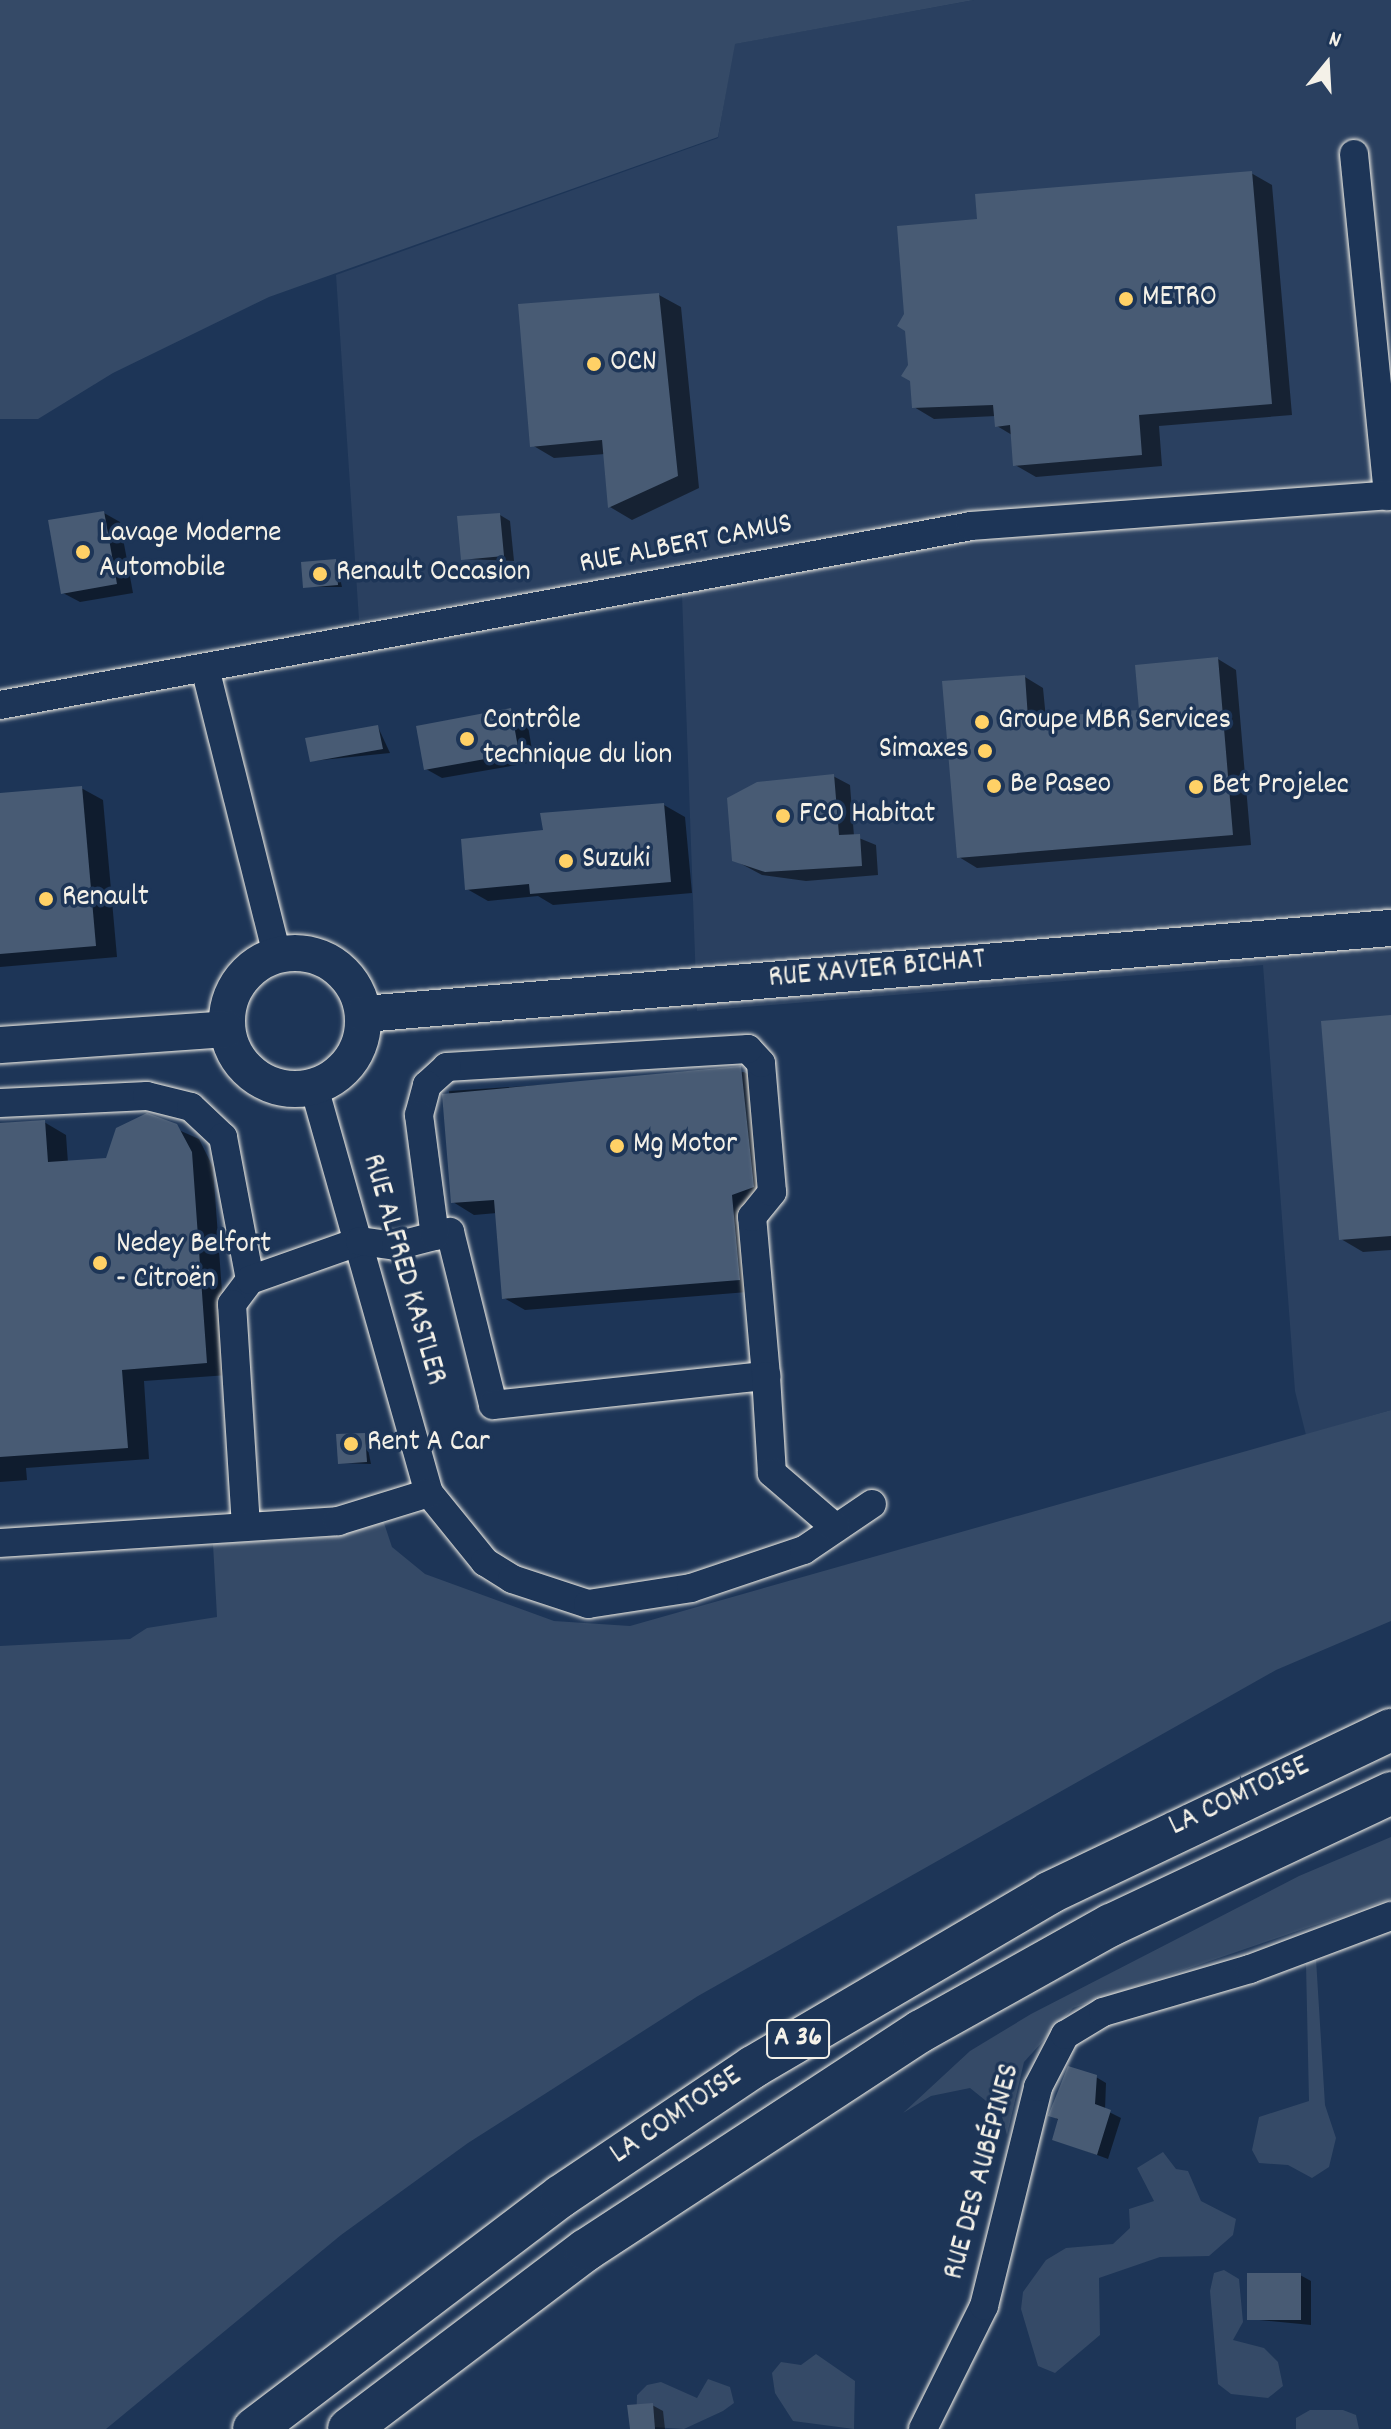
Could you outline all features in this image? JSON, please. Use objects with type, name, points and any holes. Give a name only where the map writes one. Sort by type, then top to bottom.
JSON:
[{"type":"highway","name":"LA COMTOISE","points":[[254,2429],[561,2196],[791,2043],[1049,1893],[1391,1730]]},
{"type":"highway","name":"LA COMTOISE","points":[[349,2429],[598,2241],[921,2031],[1111,1925],[1391,1793]]},
{"type":"main road","name":"RUE XAVIER BICHAT","points":[[364,1014],[1391,928]]},
{"type":"main road","points":[[277,954],[324,958],[343,971],[364,1014],[352,1059],[314,1087],[291,1089],[257,1077],[233,1052],[226,1029],[232,991],[251,968],[277,954]]},
{"type":"main road","points":[[0,1045],[226,1029]]},
{"type":"street","points":[[1354,154],[1390,496]]},
{"type":"street","name":"RUE ALBERT CAMUS","points":[[0,705],[206,672],[971,526],[1390,496]]},
{"type":"street","points":[[206,672],[277,954]]},
{"type":"street","points":[[435,1236],[419,1115],[427,1085],[447,1067],[748,1049],[761,1063],[772,1192],[752,1217],[772,1473],[836,1528]]},
{"type":"street","name":"RUE ALFRED KASTLER","points":[[314,1087],[429,1493],[485,1562],[512,1579],[588,1604],[691,1588],[804,1550],[872,1504]]},
{"type":"street","points":[[0,1103],[147,1096],[191,1107],[223,1137],[250,1280]]},
{"type":"street","points":[[246,1527],[232,1304],[250,1280],[360,1241],[396,1246],[450,1232],[493,1405],[766,1376]]},
{"type":"street","points":[[0,1543],[338,1521],[429,1493]]},
{"type":"street","name":"RUE DES AUBÉPINES","points":[[923,2429],[984,2306],[1023,2136],[1054,2048],[1103,2012],[1305,1948],[1391,1916]]},
{"type":"shaded area","points":[[0,0],[974,0],[735,44],[718,137],[269,297],[113,373],[38,419],[0,419]]},
{"type":"shaded area","points":[[974,0],[1391,0],[1391,1410],[1306,1435],[1295,1391],[1263,965],[697,1011],[681,567],[359,620],[336,275],[718,138],[734,44]]},
{"type":"shaded area","points":[[1391,1410],[1391,1621],[1276,1670],[698,1996],[468,2143],[341,2235],[106,2429],[0,2429],[0,1646],[130,1639],[147,1628],[217,1617],[213,1544],[329,1537],[383,1520],[392,1547],[425,1574],[554,1621],[630,1626]]},
{"type":"shaded area","points":[[1391,1837],[1391,1899],[1073,2008],[1024,2062],[1007,2135],[1001,2113],[970,2088],[931,2096],[903,2113],[970,2051],[1031,2014],[1299,1876]]},
{"type":"shaded area","points":[[1316,1959],[1325,2105],[1336,2138],[1329,2167],[1312,2178],[1288,2165],[1259,2163],[1252,2150],[1259,2117],[1309,2101],[1306,1964]]},
{"type":"shaded area","points":[[1163,2152],[1176,2169],[1188,2171],[1201,2201],[1236,2219],[1233,2235],[1209,2256],[1160,2257],[1099,2278],[1100,2335],[1055,2373],[1038,2366],[1021,2309],[1023,2292],[1046,2260],[1066,2248],[1113,2244],[1130,2228],[1129,2209],[1154,2201],[1137,2168]]},
{"type":"shaded area","points":[[1224,2270],[1239,2279],[1243,2322],[1233,2340],[1264,2348],[1278,2362],[1283,2386],[1268,2398],[1231,2394],[1218,2384],[1210,2291],[1214,2273]]},
{"type":"shaded area","points":[[816,2354],[855,2381],[854,2429],[793,2421],[775,2393],[772,2373],[781,2362],[801,2365]]},
{"type":"shaded area","points":[[708,2379],[730,2387],[734,2403],[684,2429],[636,2426],[637,2395],[647,2385],[661,2382],[697,2398]]},
{"type":"shaded area","points":[[1310,2410],[1343,2410],[1356,2415],[1359,2429],[1296,2429],[1296,2418]]},
{"type":"building","name":"METRO","points":[[1252,171],[1272,404],[1139,415],[1142,455],[1013,466],[1010,425],[995,427],[993,405],[912,408],[910,381],[901,376],[908,365],[905,331],[897,326],[904,314],[897,226],[977,219],[975,194]]},
{"type":"building","name":"OCN","points":[[659,293],[678,476],[608,508],[602,440],[530,447],[518,304]]},
{"type":"building","name":"Lavage Moderne Automobile","points":[[104,511],[117,584],[61,594],[48,520]]},
{"type":"building","points":[[500,513],[504,556],[461,560],[457,516]]},
{"type":"building","name":"Renault Occasion","points":[[336,559],[338,585],[303,588],[301,562]]},
{"type":"building","points":[[1218,657],[1233,835],[957,858],[942,681],[1025,675],[1028,718],[1139,710],[1135,665]]},
{"type":"building","name":"Contrôle technique du lion","points":[[511,708],[519,753],[424,770],[416,726]]},
{"type":"building","points":[[378,725],[383,749],[310,762],[305,738]]},
{"type":"building","name":"FCO Habitat","points":[[834,774],[839,835],[860,834],[862,866],[765,872],[732,861],[727,798],[757,782]]},
{"type":"building","name":"Renault","points":[[82,786],[96,946],[0,954],[0,793]]},
{"type":"building","name":"Suzuki","points":[[664,803],[671,882],[530,894],[529,884],[465,890],[461,839],[543,830],[540,813]]},
{"type":"building","points":[[1391,1015],[1391,1236],[1339,1240],[1321,1021]]},
{"type":"building","points":[[741,1066],[754,1187],[732,1195],[740,1280],[502,1299],[494,1200],[451,1203],[442,1094]]},
{"type":"building","name":"Nedey Belfort - Citroën","points":[[147,1113],[177,1124],[192,1152],[207,1363],[122,1370],[128,1448],[0,1457],[0,1123],[45,1120],[48,1162],[106,1158],[116,1128]]},
{"type":"building","name":"Rent A Car","points":[[365,1433],[367,1462],[338,1464],[336,1434]]},
{"type":"building","points":[[1068,2066],[1097,2075],[1095,2104],[1111,2110],[1097,2155],[1052,2140],[1058,2119],[1048,2116]]},
{"type":"building","points":[[1247,2273],[1301,2273],[1301,2320],[1247,2320]]},
{"type":"building","points":[[653,2403],[655,2429],[630,2429],[627,2405]]},
{"type":"place","name":"METRO","points":[[1126,299]]},
{"type":"place","name":"OCN","points":[[594,364]]},
{"type":"place","name":"Lavage Moderne Automobile","points":[[83,552]]},
{"type":"place","name":"Renault Occasion","points":[[320,574]]},
{"type":"place","name":"Groupe MBR Services","points":[[982,722]]},
{"type":"place","name":"Contrôle technique du lion","points":[[467,739]]},
{"type":"place","name":"Simaxes","points":[[985,751]]},
{"type":"place","name":"Be Paseo","points":[[994,786]]},
{"type":"place","name":"Bet Projelec","points":[[1196,787]]},
{"type":"place","name":"FCO Habitat","points":[[783,816]]},
{"type":"place","name":"Suzuki","points":[[566,861]]},
{"type":"place","name":"Renault","points":[[46,899]]},
{"type":"place","name":"Mg Motor","points":[[617,1146]]},
{"type":"place","name":"Nedey Belfort - Citroën","points":[[100,1263]]},
{"type":"place","name":"Rent A Car","points":[[351,1444]]}]
